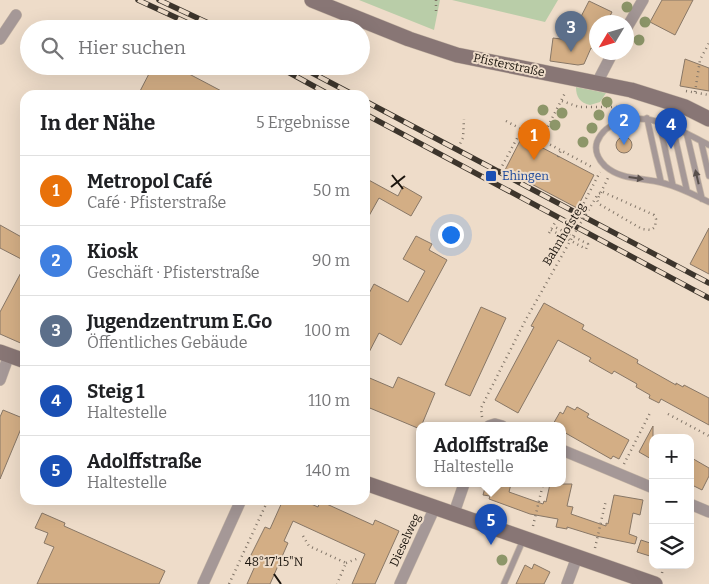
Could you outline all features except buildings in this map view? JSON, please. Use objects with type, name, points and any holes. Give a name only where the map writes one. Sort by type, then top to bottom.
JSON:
[{"type":"street","name":"Pfisterstraße","points":[[312,0],[362,20]]},
{"type":"street","points":[[634,15],[643,0]]},
{"type":"street","points":[[1,36],[16,15]]},
{"type":"street","name":"Pfisterstraße","points":[[370,23],[457,55],[631,90],[685,107],[709,119]]},
{"type":"street","points":[[598,84],[609,60]]},
{"type":"street","points":[[0,380],[4,354],[20,359]]},
{"type":"street","points":[[566,452],[649,486]]},
{"type":"street","points":[[370,485],[655,584]]},
{"type":"street","points":[[454,513],[463,487]]},
{"type":"street","points":[[203,584],[239,505]]},
{"type":"street","points":[[694,506],[709,512]]},
{"type":"street","name":"Dieselweg","points":[[400,584],[435,507]]},
{"type":"street","points":[[567,584],[584,559]]},
{"type":"lane","points":[[648,118],[661,182]]},
{"type":"lane","points":[[709,145],[659,121],[648,118],[626,120],[612,125],[597,142],[599,159],[605,166],[623,177],[661,182],[687,191],[709,202]]},
{"type":"lane","points":[[659,121],[673,186]]},
{"type":"lane","points":[[674,128],[687,191]]},
{"type":"lane","points":[[687,135],[702,198]]},
{"type":"lane","points":[[702,141],[709,176]]},
{"type":"lane","points":[[504,584],[527,539]]},
{"type":"path","points":[[436,0],[436,12]]},
{"type":"path","points":[[695,92],[700,60],[709,43]]},
{"type":"path","points":[[541,140],[572,78]]},
{"type":"path","points":[[562,101],[579,107],[622,107]]},
{"type":"path","points":[[458,148],[463,138],[464,118]]},
{"type":"path","points":[[506,121],[600,171],[579,212]]},
{"type":"path","points":[[500,170],[522,129]]},
{"type":"path","points":[[558,157],[561,150]]},
{"type":"path","name":"Bahnhofsteg","points":[[485,422],[481,408],[543,286],[598,194],[603,192],[654,215],[656,219],[655,227],[651,230],[642,228],[602,207],[597,200],[609,176],[600,171]]},
{"type":"path","points":[[589,185],[591,186],[593,182],[595,183]]},
{"type":"path","points":[[553,226],[588,244],[586,248],[550,231],[553,226],[556,221]]},
{"type":"path","points":[[618,474],[651,411]]},
{"type":"path","points":[[668,414],[709,436]]},
{"type":"path","points":[[527,539],[542,487]]},
{"type":"path","points":[[584,559],[598,541],[606,500]]},
{"type":"path","points":[[229,584],[266,505]]},
{"type":"path","points":[[303,536],[309,546],[346,563]]},
{"type":"path","points":[[337,584],[346,563],[358,558]]},
{"type":"green space","points":[[359,0],[440,0],[434,30]]},
{"type":"green space","points":[[452,0],[558,0],[545,22]]},
{"type":"green space","points":[[576,87],[606,93],[600,102],[590,105],[579,99]]},
{"type":"railway","points":[[138,0],[181,20]]},
{"type":"railway","points":[[159,0],[202,20]]},
{"type":"railway","points":[[293,75],[321,90]]},
{"type":"railway","points":[[316,75],[345,90]]},
{"type":"railway","points":[[370,104],[709,283]]},
{"type":"railway","points":[[370,117],[709,298]]},
{"type":"place","name":"Jugendzentrum E.Go","points":[[571,52]]},
{"type":"place","name":"Kiosk","points":[[624,145]]},
{"type":"place","name":"Steig 1","points":[[671,149]]},
{"type":"place","name":"Metropol Café","points":[[534,160]]},
{"type":"place","name":"Ehingen","points":[[491,176]]},
{"type":"place","name":"Adolffstraße","points":[[491,545]]}]
